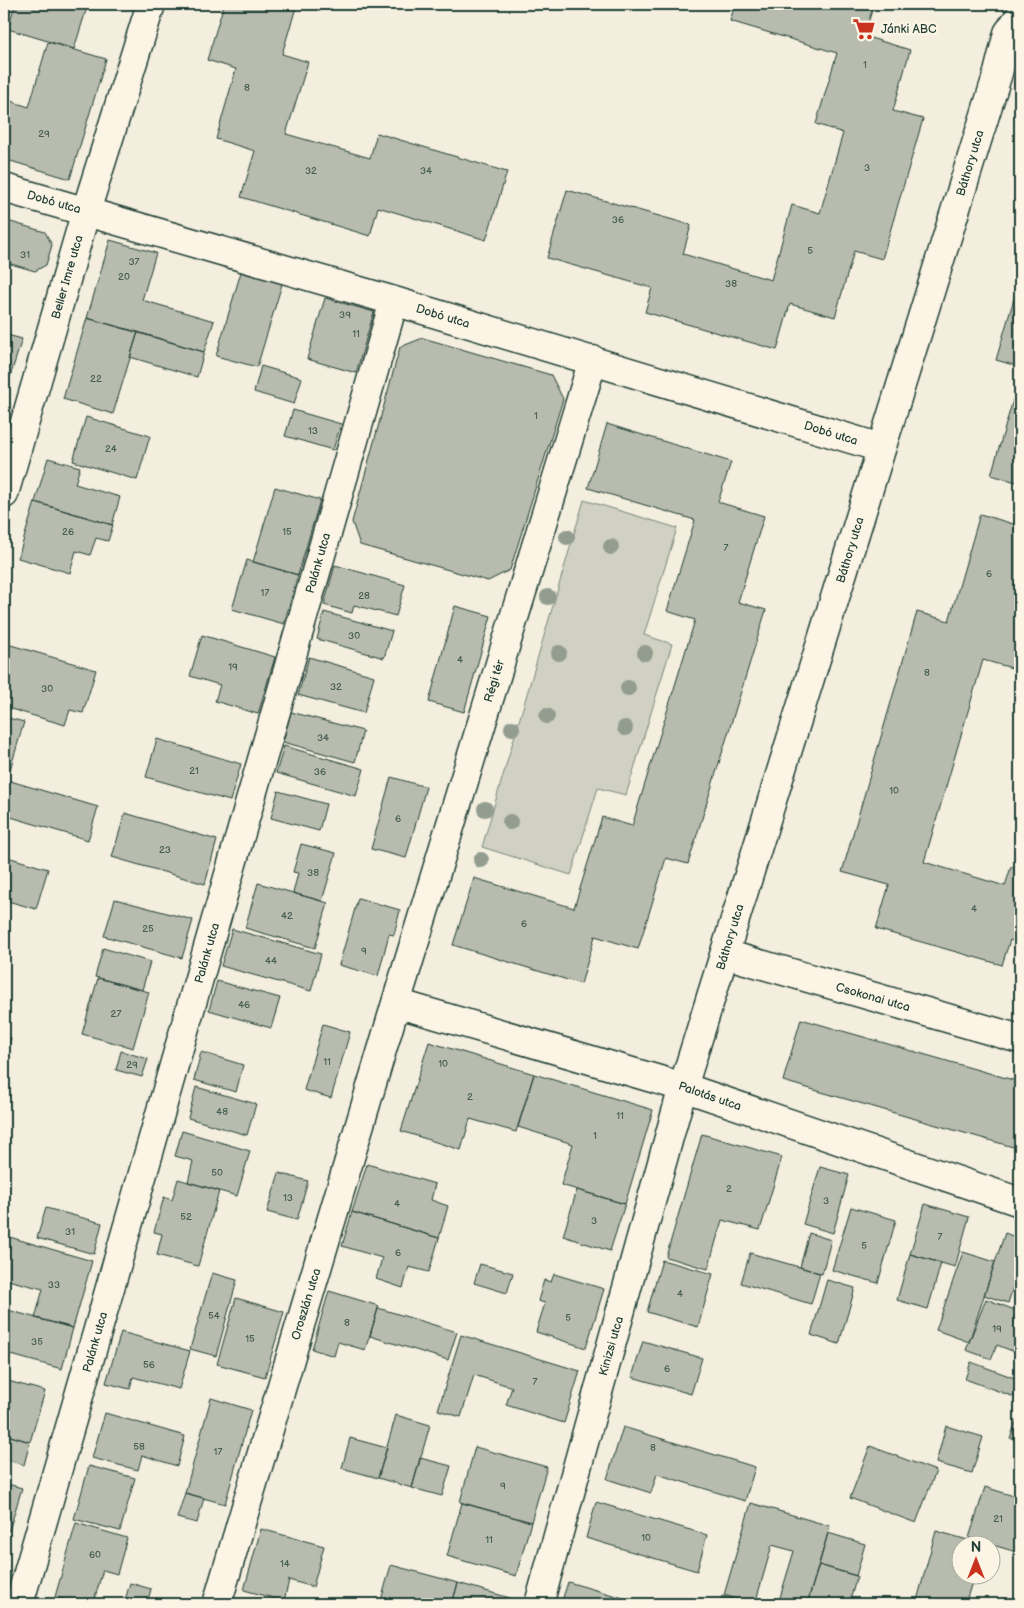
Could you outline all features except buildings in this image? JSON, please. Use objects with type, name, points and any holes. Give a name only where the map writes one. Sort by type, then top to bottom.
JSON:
[{"type":"street","name":"Beller Imre utca","points":[[4,494],[86,211],[151,4]]},
{"type":"street","name":"Báthory utca","points":[[683,1087],[998,73],[1008,33],[1020,16]]},
{"type":"street","name":"Dobó utca","points":[[4,188],[394,301],[881,448]]},
{"type":"street","name":"Palánk utca","points":[[19,1604],[394,301]]},
{"type":"street","name":"Régi tér","points":[[396,1003],[592,360]]},
{"type":"street","name":"Csokonai utca","points":[[725,954],[1020,1039]]},
{"type":"street","name":"Palotás utca","points":[[396,1003],[683,1087],[1020,1202]]},
{"type":"street","name":"Oroszlán utca","points":[[217,1604],[396,1003]]},
{"type":"street","name":"Kinizsi utca","points":[[539,1604],[683,1087]]},
{"type":"shaded area","points":[[584,500],[677,528],[644,635],[672,644],[626,795],[598,788],[571,875],[482,847]]},
{"type":"place","name":"Jánki ABC","points":[[864,29]]}]
